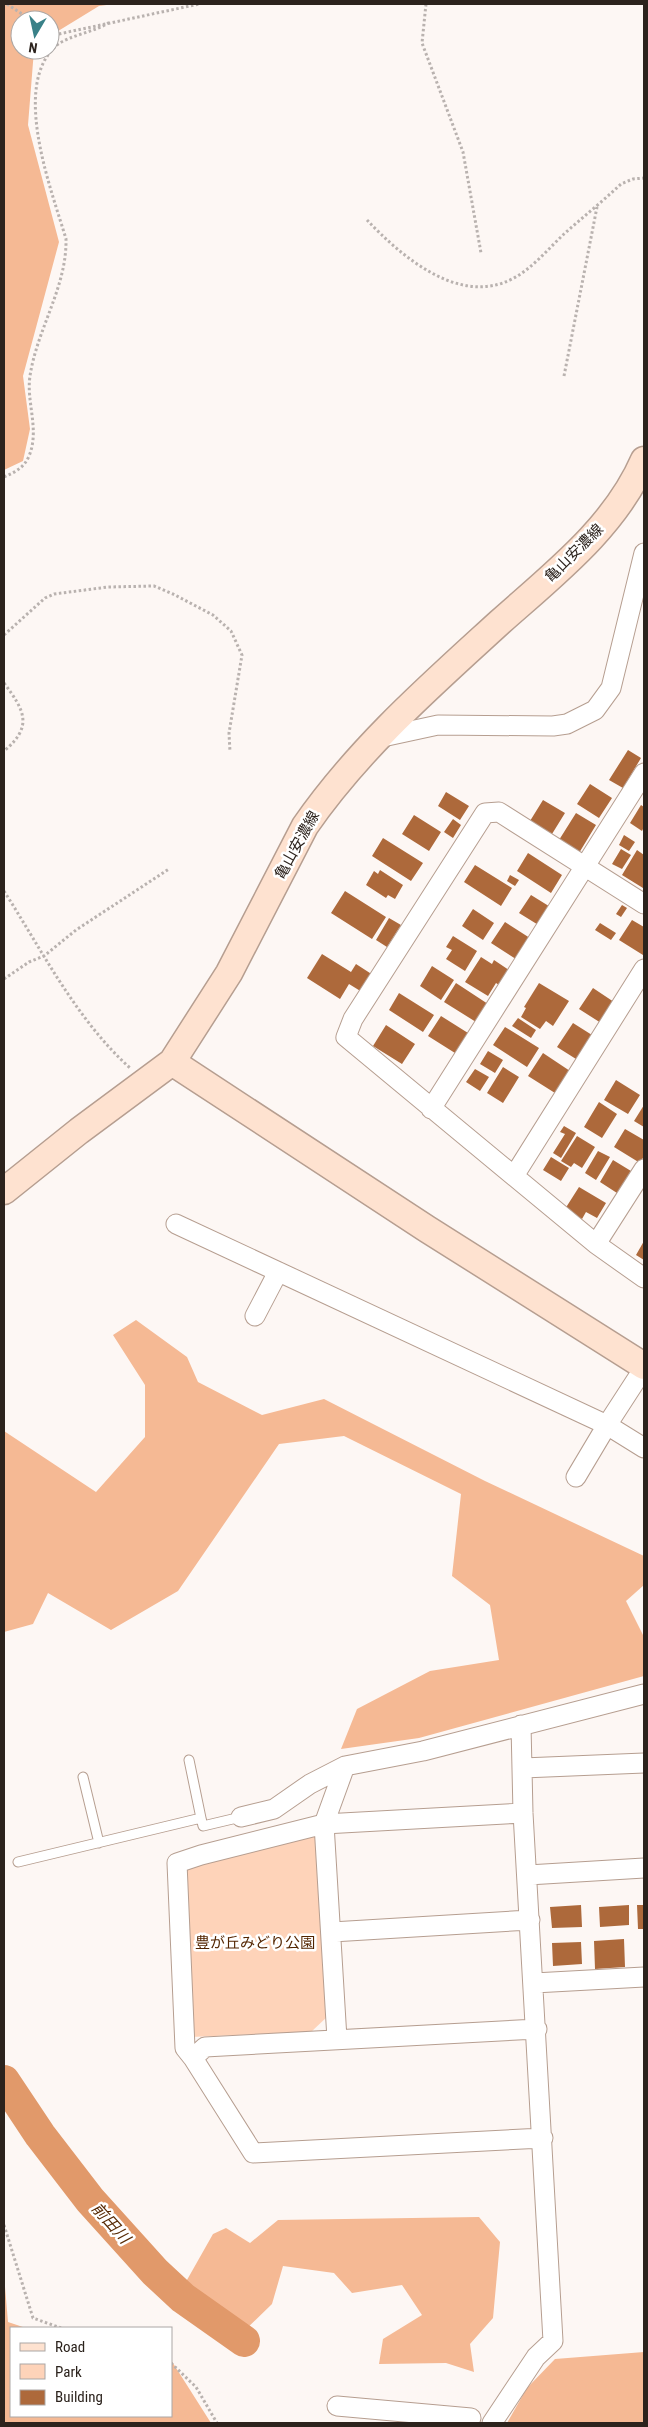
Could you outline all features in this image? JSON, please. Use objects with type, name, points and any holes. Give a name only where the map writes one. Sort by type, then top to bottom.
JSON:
[{"type":"main road","name":"亀山安濃線","points":[[4,1191],[79,1131],[172,1062],[229,973],[305,826],[319,806],[401,712],[562,568],[608,519],[636,480],[644,460]]},
{"type":"main road","points":[[172,1062],[427,1229],[644,1367]]},
{"type":"street","points":[[377,738],[438,725],[553,726],[567,724],[595,710],[611,688],[644,552]]},
{"type":"street","points":[[431,1108],[644,773]]},
{"type":"street","points":[[644,904],[499,812],[485,813],[354,1019],[346,1037],[596,1244],[644,1278]]},
{"type":"street","points":[[514,1176],[644,969]]},
{"type":"street","points":[[596,1244],[644,1169]]},
{"type":"street","points":[[176,1224],[607,1425],[644,1448]]},
{"type":"street","points":[[255,1316],[278,1272]]},
{"type":"street","points":[[576,1477],[644,1367]]},
{"type":"street","points":[[240,1818],[274,1809],[310,1784],[345,1766],[423,1751],[644,1694]]},
{"type":"street","points":[[492,2423],[536,2357],[554,2341],[548,2281],[543,2138],[523,1813],[521,1726]]},
{"type":"street","points":[[523,1768],[644,1763]]},
{"type":"street","points":[[337,2039],[324,1824],[345,1766]]},
{"type":"street","points":[[523,1813],[324,1824],[201,1854],[177,1863],[186,2048],[253,2153],[543,2138]]},
{"type":"street","points":[[528,1875],[644,1868]]},
{"type":"street","points":[[332,1932],[530,1920]]},
{"type":"street","points":[[534,1982],[644,1976]]},
{"type":"street","points":[[192,2058],[205,2047],[537,2030]]},
{"type":"street","points":[[337,2406],[360,2416],[471,2418]]},
{"type":"lane","points":[[189,1760],[203,1826],[240,1818]]},
{"type":"lane","points":[[83,1777],[99,1843]]},
{"type":"lane","points":[[18,1862],[201,1818]]},
{"type":"path","points":[[60,34],[120,19],[199,4]]},
{"type":"path","points":[[426,4],[422,42],[463,152],[481,253]]},
{"type":"path","points":[[4,477],[21,468],[30,455],[34,432],[28,390],[31,372],[38,339],[56,293],[66,254],[66,239],[38,138],[35,101],[42,66],[58,45],[98,30],[110,22]]},
{"type":"path","points":[[367,220],[390,244],[425,270],[462,285],[478,287],[496,285],[513,279],[532,265],[622,184],[633,179],[644,178]]},
{"type":"path","points":[[564,376],[597,207]]},
{"type":"path","points":[[4,636],[45,598],[54,594],[108,587],[154,586],[213,615],[232,631],[242,655],[229,733],[230,752]]},
{"type":"path","points":[[4,683],[20,704],[23,715],[20,736],[4,751]]},
{"type":"path","points":[[4,979],[29,962],[44,956],[76,930],[169,869]]},
{"type":"path","points":[[4,891],[73,1002],[104,1042],[145,1082]]},
{"type":"path","points":[[4,2225],[33,2318],[58,2327]]},
{"type":"path","points":[[172,2364],[196,2387],[217,2423]]},
{"type":"green space","name":"豊が丘みどり公園","points":[[317,1831],[328,2016],[311,2032],[191,2037],[185,1866]]},
{"type":"shaded area","points":[[4,4],[114,4],[99,6],[60,30],[60,10],[10,10],[10,60],[33,60],[28,125],[59,242],[23,376],[30,429],[23,461],[4,470]]},
{"type":"shaded area","points":[[136,1320],[187,1357],[198,1382],[262,1415],[324,1399],[485,1481],[644,1556],[644,1585],[626,1601],[644,1637],[644,1676],[419,1738],[341,1749],[357,1709],[430,1671],[499,1660],[490,1605],[452,1576],[461,1494],[344,1436],[279,1444],[178,1591],[111,1630],[48,1593],[33,1624],[4,1632],[4,1431],[96,1492],[145,1437],[145,1385],[113,1335]]},
{"type":"shaded area","points":[[479,2217],[500,2242],[493,2318],[470,2344],[474,2372],[446,2363],[379,2364],[383,2339],[422,2315],[402,2285],[352,2293],[334,2273],[283,2266],[272,2304],[243,2332],[183,2287],[213,2234],[226,2228],[250,2243],[278,2220]]},
{"type":"shaded area","points":[[4,2275],[8,2322],[23,2327],[10,2327],[10,2417],[172,2417],[172,2362],[211,2423],[4,2423]]},
{"type":"shaded area","points":[[644,2352],[644,2423],[507,2423],[527,2388],[555,2359]]},
{"type":"building","points":[[628,750],[641,758],[623,788],[609,780]]},
{"type":"building","points":[[590,784],[612,798],[599,818],[577,804]]},
{"type":"building","points":[[446,792],[469,806],[460,820],[438,806]]},
{"type":"building","points":[[543,800],[565,813],[552,834],[530,821]]},
{"type":"building","points":[[641,805],[644,807],[644,827],[642,831],[630,823]]},
{"type":"building","points":[[576,813],[596,825],[579,853],[559,840]]},
{"type":"building","points":[[414,815],[441,832],[429,851],[402,834]]},
{"type":"building","points":[[453,819],[461,825],[453,838],[444,832]]},
{"type":"building","points":[[624,835],[635,842],[629,851],[619,845]]},
{"type":"building","points":[[383,838],[423,863],[411,881],[372,856]]},
{"type":"building","points":[[621,849],[631,855],[622,869],[612,864]]},
{"type":"building","points":[[637,850],[644,855],[643,888],[622,875]]},
{"type":"building","points":[[528,853],[562,875],[551,893],[517,871]]},
{"type":"building","points":[[475,865],[512,888],[501,906],[464,882]]},
{"type":"building","points":[[380,870],[403,885],[395,899],[388,895],[386,898],[366,885],[374,871],[378,874]]},
{"type":"building","points":[[510,875],[519,880],[515,886],[507,881]]},
{"type":"building","points":[[345,891],[386,917],[372,939],[331,913]]},
{"type":"building","points":[[531,895],[552,908],[540,926],[519,913]]},
{"type":"building","points":[[622,905],[627,908],[621,917],[616,914]]},
{"type":"building","points":[[473,909],[494,923],[483,940],[462,926]]},
{"type":"building","points":[[389,918],[401,925],[387,947],[376,940]]},
{"type":"building","points":[[632,920],[644,927],[643,955],[619,940]]},
{"type":"building","points":[[505,922],[533,940],[519,961],[491,943]]},
{"type":"building","points":[[600,923],[616,933],[611,940],[595,930]]},
{"type":"building","points":[[453,936],[477,951],[465,971],[446,959],[452,950],[446,947]]},
{"type":"building","points":[[322,954],[351,972],[356,964],[373,975],[362,992],[349,984],[340,999],[307,978]]},
{"type":"building","points":[[481,957],[492,964],[494,960],[512,972],[502,987],[496,983],[488,996],[465,982]]},
{"type":"building","points":[[432,966],[454,980],[441,1000],[420,986]]},
{"type":"building","points":[[456,983],[488,1004],[476,1022],[444,1002]]},
{"type":"building","points":[[539,983],[569,1001],[553,1026],[546,1021],[540,1029],[521,1017],[526,1008],[524,1007]]},
{"type":"building","points":[[593,988],[614,1002],[601,1023],[579,1009]]},
{"type":"building","points":[[399,993],[434,1015],[423,1032],[389,1010]]},
{"type":"building","points":[[441,1016],[468,1033],[455,1053],[428,1036]]},
{"type":"building","points":[[518,1018],[536,1030],[531,1038],[512,1026]]},
{"type":"building","points":[[573,1023],[592,1035],[576,1059],[557,1047]]},
{"type":"building","points":[[386,1025],[415,1044],[402,1064],[373,1046]]},
{"type":"building","points":[[505,1027],[539,1048],[527,1067],[493,1045]]},
{"type":"building","points":[[488,1051],[503,1060],[495,1073],[480,1064]]},
{"type":"building","points":[[543,1053],[570,1071],[555,1093],[528,1076]]},
{"type":"building","points":[[503,1067],[519,1077],[503,1103],[487,1093]]},
{"type":"building","points":[[475,1069],[489,1077],[480,1091],[466,1082]]},
{"type":"building","points":[[616,1080],[640,1095],[628,1114],[604,1100]]},
{"type":"building","points":[[599,1102],[617,1114],[602,1138],[584,1127]]},
{"type":"building","points":[[644,1105],[644,1127],[634,1121]]},
{"type":"building","points":[[564,1126],[576,1133],[561,1158],[553,1153],[565,1134],[560,1132]]},
{"type":"building","points":[[625,1129],[644,1140],[644,1156],[640,1163],[614,1147]]},
{"type":"building","points":[[577,1136],[595,1147],[582,1168],[574,1163],[571,1167],[561,1161]]},
{"type":"building","points":[[598,1151],[610,1157],[596,1180],[585,1173]]},
{"type":"building","points":[[551,1157],[569,1168],[561,1181],[543,1170]]},
{"type":"building","points":[[613,1160],[631,1171],[617,1193],[600,1182]]},
{"type":"building","points":[[579,1187],[606,1203],[597,1218],[586,1212],[582,1219],[565,1209]]},
{"type":"building","points":[[644,1241],[644,1260],[636,1255]]},
{"type":"building","points":[[581,1905],[582,1927],[552,1928],[550,1907]]},
{"type":"building","points":[[629,1905],[629,1925],[600,1927],[599,1907]]},
{"type":"building","points":[[637,1905],[644,1905],[644,1929],[638,1929]]},
{"type":"building","points":[[624,1939],[625,1967],[595,1969],[594,1941]]},
{"type":"building","points":[[581,1942],[582,1964],[553,1966],[552,1943]]},
{"type":"waterway","name":"前田川","points":[[4,2081],[40,2135],[90,2200],[155,2272],[183,2298],[244,2341]]}]
